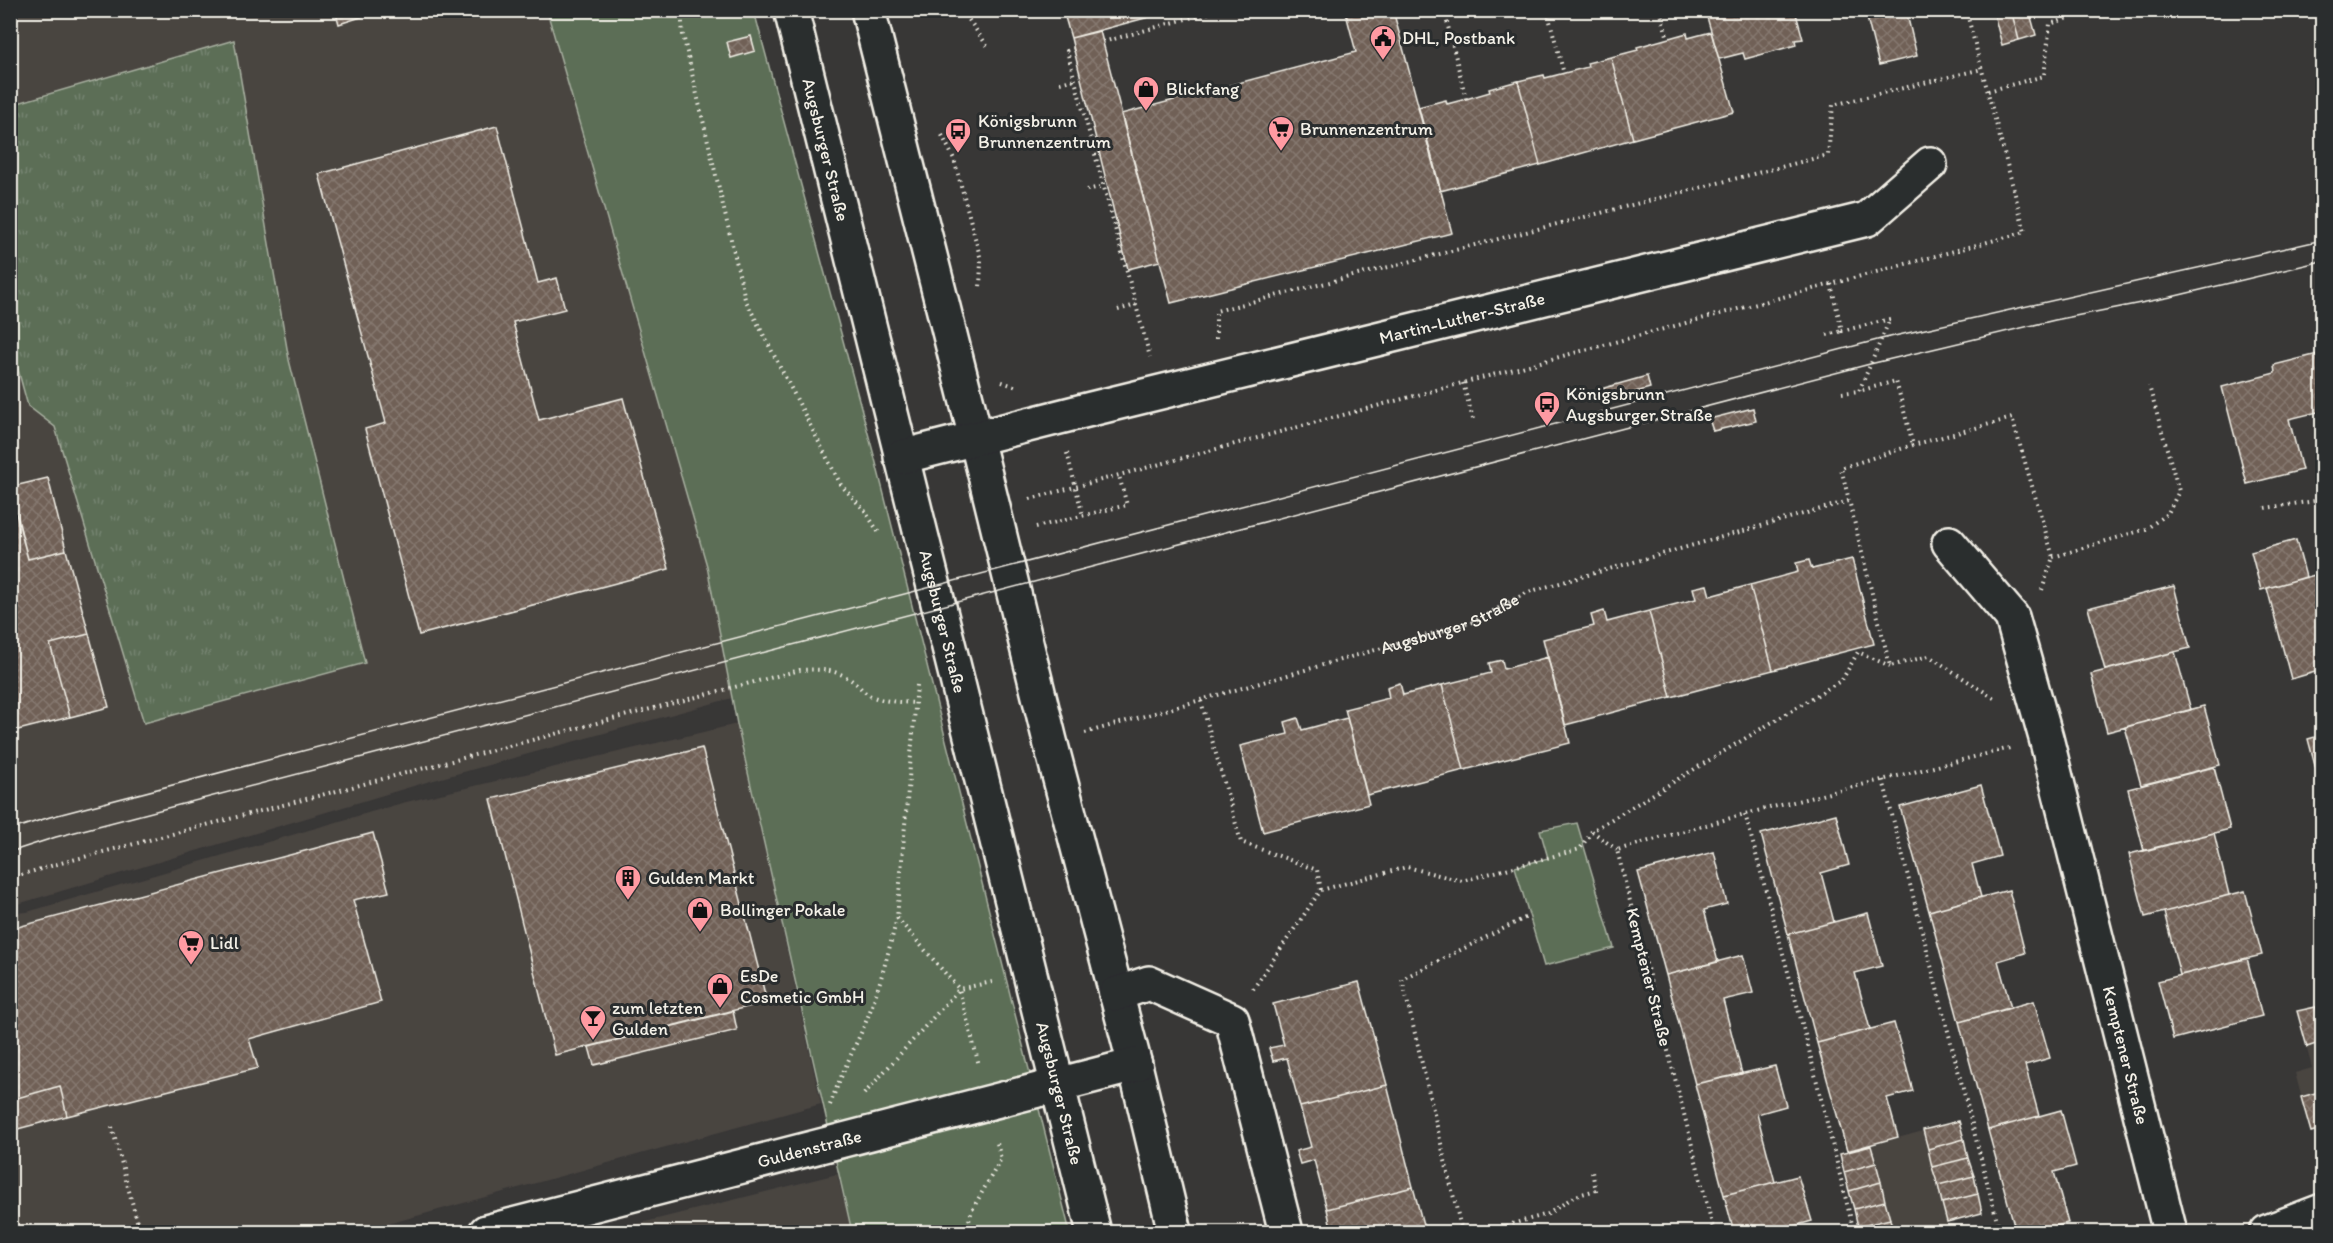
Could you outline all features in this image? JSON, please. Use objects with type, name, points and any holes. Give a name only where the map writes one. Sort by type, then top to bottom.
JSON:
[{"type":"street","name":"Augsburger Straße","points":[[791,10],[1094,1233]]},
{"type":"street","points":[[868,10],[1050,741],[1135,1065],[1175,1233]]},
{"type":"street","name":"Martin-Luther-Straße","points":[[901,458],[1159,392],[1867,219],[1930,164]]},
{"type":"street","name":"Kemptener Straße","points":[[1949,543],[2013,617],[2046,738],[2170,1233]]},
{"type":"street","points":[[1116,994],[1149,983],[1232,1020],[1286,1233]]},
{"type":"street","name":"Guldenstraße","points":[[486,1233],[1135,1065]]},
{"type":"street","points":[[2267,1233],[2322,1211]]},
{"type":"path","points":[[681,10],[683,35],[745,299],[842,485],[865,511],[882,538]]},
{"type":"path","points":[[962,10],[988,47]]},
{"type":"path","points":[[1103,42],[1218,10]]},
{"type":"path","points":[[1444,10],[1466,99]]},
{"type":"path","points":[[1547,10],[1564,74]]},
{"type":"path","points":[[1660,10],[1668,39]]},
{"type":"path","points":[[1028,500],[2025,232],[1966,10]]},
{"type":"path","points":[[1988,91],[2044,76],[2050,24],[2092,10]]},
{"type":"path","points":[[1074,50],[1067,51],[1159,392]]},
{"type":"path","points":[[1216,349],[1216,310],[1828,155],[1833,105],[1982,69]]},
{"type":"path","points":[[1060,83],[1075,79]]},
{"type":"path","points":[[1087,190],[1104,186]]},
{"type":"path","points":[[1831,284],[1842,331]]},
{"type":"path","points":[[1118,310],[1136,305]]},
{"type":"path","points":[[1827,335],[1890,319],[1859,390]]},
{"type":"path","points":[[996,380],[1027,390]]},
{"type":"path","points":[[1842,393],[1896,381],[1913,445]]},
{"type":"path","points":[[1463,383],[1473,419]]},
{"type":"path","points":[[2052,557],[2146,529],[2168,513],[2179,491],[2149,386]]},
{"type":"path","points":[[1058,417],[1083,516]]},
{"type":"path","points":[[1890,666],[1841,468],[1913,445],[2012,418],[2052,557],[2038,602]]},
{"type":"path","points":[[1035,528],[1127,505],[1119,476]]},
{"type":"path","points":[[2265,508],[2322,500]]},
{"type":"path","name":"Augsburger Straße","points":[[1050,741],[1201,701],[1473,622],[1528,592],[1849,501]]},
{"type":"path","points":[[1232,1020],[1322,890],[1407,867],[1462,881],[1580,849],[1592,831],[1842,680],[1858,652],[1890,666],[1929,656],[2002,703]]},
{"type":"path","points":[[10,878],[800,670],[821,669],[838,672],[855,682],[868,694],[890,701],[916,703]]},
{"type":"path","points":[[815,1148],[885,968],[897,918],[918,677]]},
{"type":"path","points":[[1201,701],[1241,842],[1317,870],[1322,890]]},
{"type":"path","points":[[1592,831],[1617,850],[1745,814],[2046,738]]},
{"type":"path","points":[[1882,780],[2000,1233]]},
{"type":"path","points":[[1745,814],[1806,1038],[1854,1233]]},
{"type":"path","name":"Kemptener Straße","points":[[1617,850],[1713,1233]]},
{"type":"path","points":[[1462,1233],[1402,979],[1529,916]]},
{"type":"path","points":[[897,918],[958,989],[989,1103],[1001,1159],[972,1210],[966,1233]]},
{"type":"path","points":[[863,1095],[958,989]]},
{"type":"path","points":[[112,1127],[140,1233]]},
{"type":"path","points":[[1505,1233],[1508,1225],[1548,1214],[1575,1196],[1596,1190],[1592,1172]]},
{"type":"shaded area","points":[[11,11],[547,11],[707,566],[732,698],[427,782],[11,906]]},
{"type":"shaded area","points":[[737,724],[821,1104],[359,1232],[11,1232],[11,913],[27,912],[402,803]]},
{"type":"shaded area","points":[[2322,1004],[2322,1129],[2311,1132],[2295,1073],[2312,1068],[2297,1011]]},
{"type":"shaded area","points":[[1959,1121],[1982,1213],[1947,1222],[1950,1232],[1859,1232],[1840,1154]]},
{"type":"shaded area","points":[[837,1174],[852,1232],[605,1232]]},
{"type":"green space","points":[[547,11],[754,11],[875,459],[1070,1232],[852,1232],[737,724],[707,566]]},
{"type":"green space","points":[[234,40],[289,360],[365,663],[144,723],[55,427],[28,406],[11,344],[11,105]]},
{"type":"green space","points":[[1577,823],[1614,948],[1544,966],[1515,867],[1548,858],[1540,830]]},
{"type":"building","points":[[335,10],[383,10],[339,24]]},
{"type":"building","points":[[1063,10],[1175,10],[1071,38]]},
{"type":"building","name":"Brunnenzentrum","points":[[1345,10],[1393,10],[1452,233],[1171,303],[1121,114],[1356,52]]},
{"type":"building","points":[[1705,10],[1795,10],[1803,39],[1795,40],[1796,45],[1745,59],[1743,53],[1719,59]]},
{"type":"building","points":[[1865,10],[1906,10],[1917,56],[1879,65]]},
{"type":"building","points":[[1993,10],[2011,10],[2019,40],[2002,45]]},
{"type":"building","points":[[2011,10],[2029,10],[2036,35],[2019,40]]},
{"type":"building","points":[[1100,31],[1160,261],[1128,269],[1071,38]]},
{"type":"building","points":[[1711,32],[1734,112],[1633,139],[1611,57],[1687,33],[1688,38]]},
{"type":"building","points":[[751,36],[755,51],[731,58],[727,42]]},
{"type":"building","points":[[1611,57],[1633,139],[1540,165],[1518,81],[1544,75],[1545,78],[1588,67],[1587,63]]},
{"type":"building","points":[[1518,81],[1540,165],[1440,191],[1418,107],[1446,100],[1447,104],[1490,92],[1489,89]]},
{"type":"building","points":[[497,126],[538,283],[557,278],[565,309],[513,322],[539,420],[623,398],[669,569],[419,635],[365,429],[386,423],[319,174]]},
{"type":"building","points":[[2322,353],[2322,411],[2289,419],[2302,470],[2247,484],[2222,387],[2275,373],[2274,365]]},
{"type":"building","points":[[1647,376],[1650,388],[1607,400],[1604,388]]},
{"type":"building","points":[[1753,408],[1756,421],[1713,431],[1709,419]]},
{"type":"building","points":[[48,478],[66,550],[28,559],[10,487]]},
{"type":"building","points":[[10,491],[28,559],[66,550],[89,634],[50,644],[70,717],[10,732]]},
{"type":"building","points":[[2296,540],[2306,577],[2261,590],[2251,552]]},
{"type":"building","points":[[1852,559],[1874,644],[1773,670],[1750,585],[1798,572],[1796,563],[1809,560],[1812,569]]},
{"type":"building","points":[[2322,573],[2322,670],[2291,679],[2267,588]]},
{"type":"building","points":[[1707,585],[1710,596],[1750,585],[1773,670],[1671,697],[1649,611],[1696,599],[1693,588]]},
{"type":"building","points":[[2174,586],[2190,648],[2105,670],[2088,608]]},
{"type":"building","points":[[1604,611],[1607,622],[1649,611],[1671,697],[1565,725],[1543,639],[1594,626],[1591,615]]},
{"type":"building","points":[[89,634],[109,707],[70,717],[50,644]]},
{"type":"building","points":[[2175,652],[2191,710],[2107,732],[2091,674]]},
{"type":"building","points":[[1548,657],[1570,743],[1464,770],[1442,685],[1491,673],[1489,663],[1502,660],[1504,669]]},
{"type":"building","points":[[1400,683],[1403,695],[1442,685],[1464,770],[1367,795],[1345,709],[1389,698],[1387,687]]},
{"type":"building","points":[[2204,706],[2220,765],[2141,785],[2125,727]]},
{"type":"building","points":[[1298,718],[1302,730],[1347,718],[1369,804],[1263,832],[1240,746],[1288,734],[1285,722]]},
{"type":"building","points":[[2322,735],[2322,792],[2308,739]]},
{"type":"building","name":"Gulden Markt","points":[[702,748],[767,1002],[555,1055],[491,799]]},
{"type":"building","points":[[2214,767],[2230,829],[2144,851],[2128,789]]},
{"type":"building","points":[[1981,785],[2000,856],[1972,864],[1981,897],[1929,911],[1900,807]]},
{"type":"building","points":[[1836,814],[1849,865],[1821,873],[1834,922],[1788,934],[1761,834]]},
{"type":"building","name":"Lidl","points":[[373,833],[389,892],[353,900],[381,1002],[249,1039],[258,1068],[67,1116],[60,1086],[10,1100],[10,929]]},
{"type":"building","points":[[2214,833],[2229,895],[2145,917],[2129,854]]},
{"type":"building","points":[[1714,852],[1727,904],[1704,910],[1718,962],[1666,975],[1638,872]]},
{"type":"building","points":[[2009,890],[2025,953],[1998,961],[2011,1008],[1959,1022],[1929,911]]},
{"type":"building","points":[[2245,891],[2262,955],[2180,975],[2164,912]]},
{"type":"building","points":[[1868,913],[1882,966],[1855,973],[1870,1029],[1817,1043],[1788,934]]},
{"type":"building","points":[[1743,955],[1753,993],[1723,1000],[1742,1074],[1695,1084],[1666,975]]},
{"type":"building","points":[[2247,958],[2262,1016],[2173,1039],[2158,981]]},
{"type":"building","points":[[1359,982],[1387,1085],[1300,1107],[1287,1058],[1273,1061],[1269,1048],[1284,1045],[1273,1004]]},
{"type":"building","points":[[2034,1001],[2050,1058],[2025,1065],[2039,1116],[1988,1130],[1959,1022]]},
{"type":"building","points":[[2316,1007],[2322,1030],[2322,1042],[2307,1047],[2297,1011]]},
{"type":"building","points":[[733,1011],[737,1030],[594,1065],[589,1047]]},
{"type":"building","points":[[1894,1023],[1913,1091],[1887,1098],[1898,1137],[1847,1151],[1817,1043]]},
{"type":"building","points":[[1775,1066],[1786,1106],[1757,1114],[1775,1182],[1724,1195],[1695,1084]]},
{"type":"building","points":[[1387,1085],[1413,1187],[1327,1209],[1314,1160],[1300,1164],[1296,1151],[1311,1147],[1300,1107]]},
{"type":"building","points":[[60,1086],[67,1116],[10,1131],[10,1100]]},
{"type":"building","points":[[2319,1092],[2322,1105],[2322,1129],[2311,1132],[2301,1097]]},
{"type":"building","points":[[2061,1110],[2076,1166],[2054,1172],[2068,1223],[2033,1232],[2016,1232],[1988,1130]]},
{"type":"building","points":[[1959,1121],[1964,1139],[1928,1149],[1923,1130]]},
{"type":"building","points":[[1964,1139],[1968,1158],[1932,1167],[1928,1149]]},
{"type":"building","points":[[1871,1146],[1876,1163],[1844,1172],[1840,1154]]},
{"type":"building","points":[[1968,1158],[1974,1176],[1938,1185],[1932,1167]]},
{"type":"building","points":[[1876,1163],[1881,1182],[1849,1191],[1844,1172]]},
{"type":"building","points":[[1798,1176],[1812,1221],[1794,1226],[1795,1232],[1734,1232],[1724,1195]]},
{"type":"building","points":[[1974,1176],[1978,1194],[1942,1203],[1938,1185]]},
{"type":"building","points":[[1881,1182],[1885,1201],[1854,1209],[1849,1191]]},
{"type":"building","points":[[1413,1187],[1425,1232],[1332,1232],[1327,1209]]},
{"type":"building","points":[[1978,1194],[1982,1213],[1947,1222],[1942,1203]]},
{"type":"building","points":[[1885,1201],[1890,1219],[1858,1227],[1854,1209]]},
{"type":"building","points":[[1890,1219],[1893,1232],[1860,1232],[1858,1227]]},
{"type":"tram line","points":[[10,830],[50,817],[1881,339],[2322,240]]},
{"type":"tram line","points":[[10,852],[56,837],[1870,364],[2322,261]]},
{"type":"place","name":"DHL, Postbank","points":[[1383,61]]},
{"type":"place","name":"Blickfang","points":[[1146,112]]},
{"type":"place","name":"Brunnenzentrum","points":[[1281,152]]},
{"type":"place","name":"Königsbrunn Brunnenzentrum","points":[[958,154]]},
{"type":"place","name":"Königsbrunn Augsburger Straße","points":[[1547,427]]},
{"type":"place","name":"Gulden Markt","points":[[628,901]]},
{"type":"place","name":"Bollinger Pokale","points":[[700,933]]},
{"type":"place","name":"Lidl","points":[[191,966]]},
{"type":"place","name":"EsDe Cosmetic GmbH","points":[[720,1009]]},
{"type":"place","name":"zum letzten Gulden","points":[[593,1041]]}]
